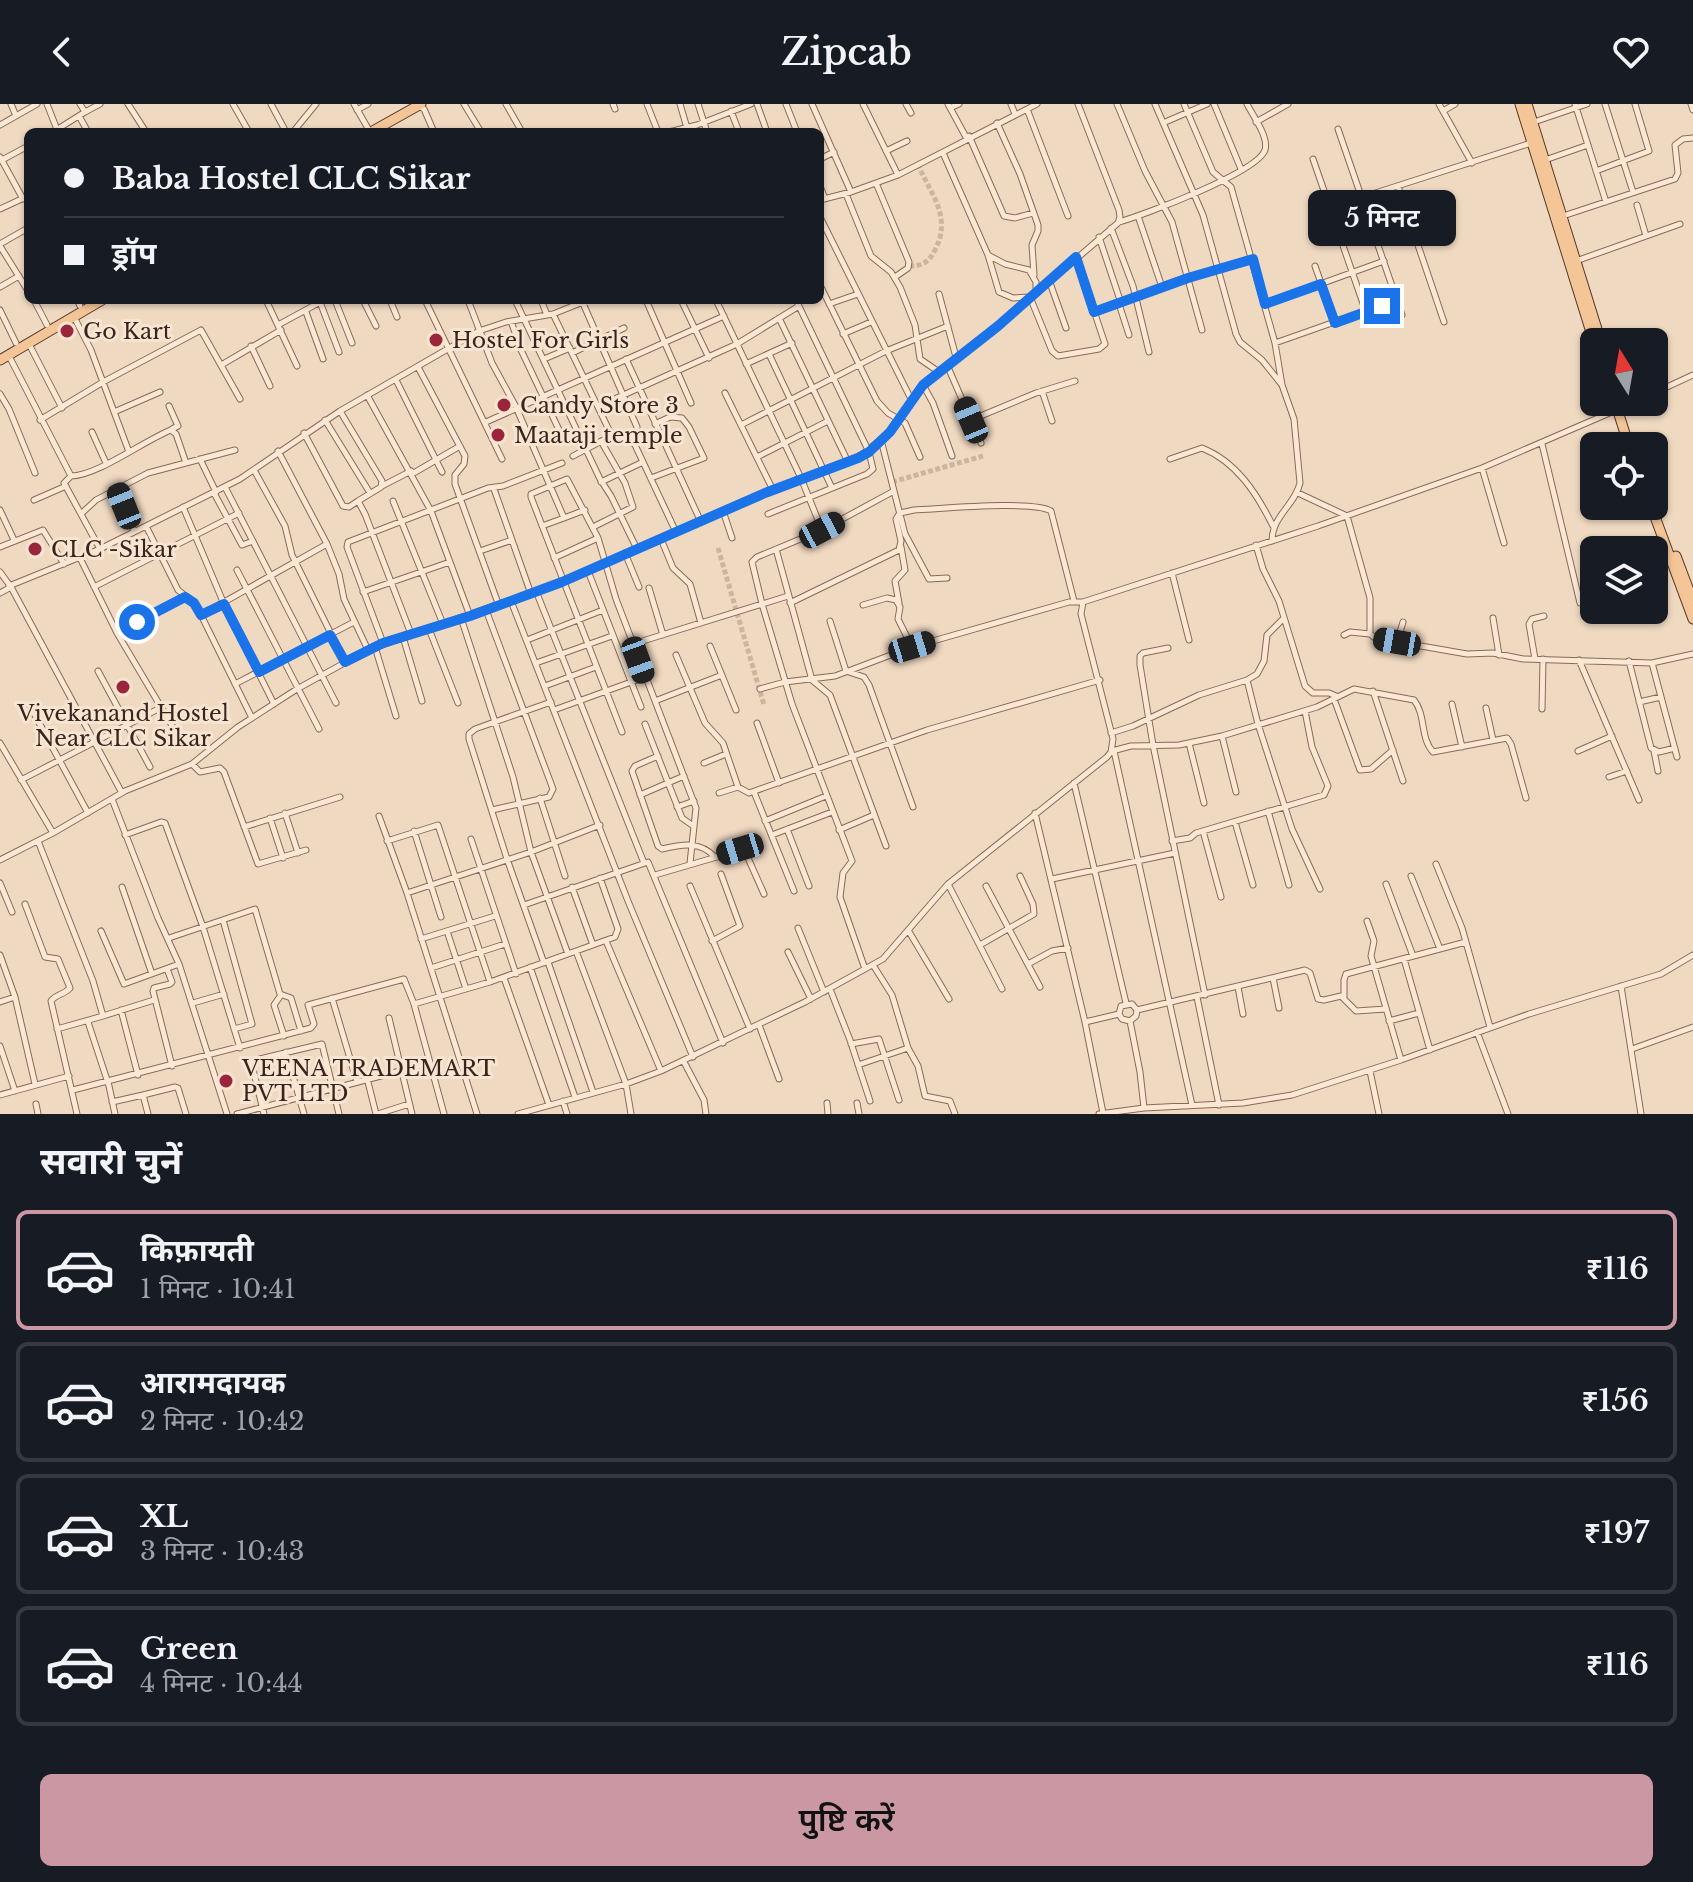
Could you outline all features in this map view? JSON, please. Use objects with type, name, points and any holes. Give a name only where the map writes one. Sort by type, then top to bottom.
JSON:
[{"type":"main road","points":[[1520,104],[1590,328]]},
{"type":"main road","points":[[1527,104],[1597,328]]},
{"type":"main road","points":[[378,128],[423,105]]},
{"type":"main road","points":[[389,128],[423,105]]},
{"type":"main road","points":[[3,356],[16,343],[77,304]]},
{"type":"main road","points":[[3,356],[95,304]]},
{"type":"main road","points":[[1656,520],[1693,619]]},
{"type":"main road","points":[[1663,520],[1693,601]]},
{"type":"street","points":[[11,104],[16,116]]},
{"type":"street","points":[[0,125],[37,104]]},
{"type":"street","points":[[47,104],[55,128]]},
{"type":"street","points":[[80,104],[87,128]]},
{"type":"street","points":[[61,128],[100,104]]},
{"type":"street","points":[[128,104],[143,128]]},
{"type":"street","points":[[233,104],[247,128]]},
{"type":"street","points":[[271,104],[284,128]]},
{"type":"street","points":[[368,104],[356,107],[368,128]]},
{"type":"street","points":[[464,104],[479,128]]},
{"type":"street","points":[[506,104],[520,128]]},
{"type":"street","points":[[647,104],[656,128]]},
{"type":"street","points":[[680,104],[687,128],[754,104],[765,128]]},
{"type":"street","points":[[698,104],[706,128]]},
{"type":"street","points":[[786,104],[795,128]]},
{"type":"street","points":[[812,104],[823,128]]},
{"type":"street","points":[[863,104],[898,175]]},
{"type":"street","points":[[906,104],[911,113]]},
{"type":"street","points":[[959,104],[949,106],[968,138],[1004,216],[1015,218],[1033,213]]},
{"type":"street","points":[[1011,104],[1015,114]]},
{"type":"street","points":[[1078,104],[1119,210],[1118,223]]},
{"type":"street","points":[[1117,104],[1172,222],[1202,330]]},
{"type":"street","points":[[1155,104],[1195,193],[1240,342],[1262,360],[1282,385]]},
{"type":"street","points":[[1184,104],[1213,172],[1231,187],[1265,304],[1282,385],[1296,431],[1298,493],[1273,527],[1272,541]]},
{"type":"street","points":[[1163,123],[1207,104]]},
{"type":"street","points":[[1214,104],[1241,169]]},
{"type":"street","points":[[0,860],[122,793],[192,764],[252,718],[368,650],[562,582],[723,511],[869,452],[923,385],[1099,237],[1118,223],[1225,180],[1258,160],[1265,150],[1265,139],[1247,104]]},
{"type":"street","points":[[1256,122],[1288,104]]},
{"type":"street","points":[[1439,104],[1472,163]]},
{"type":"street","points":[[1443,111],[1455,104]]},
{"type":"street","points":[[1533,123],[1587,104]]},
{"type":"street","points":[[1605,104],[1633,192]]},
{"type":"street","points":[[1596,171],[1649,151],[1635,104]]},
{"type":"street","points":[[296,128],[314,105]]},
{"type":"street","points":[[423,105],[432,128]]},
{"type":"street","points":[[824,199],[898,175],[1032,106],[1068,216]]},
{"type":"street","points":[[1575,106],[1606,202]]},
{"type":"street","points":[[731,111],[737,128]]},
{"type":"street","points":[[997,123],[1020,174],[1038,231],[1032,245],[1036,292]]},
{"type":"street","points":[[1338,129],[1402,315]]},
{"type":"street","points":[[824,130],[871,256],[895,277],[910,310],[920,359],[939,372]]},
{"type":"street","points":[[1562,217],[1675,179],[1678,173],[1675,145],[1683,139],[1693,138]]},
{"type":"street","points":[[886,151],[907,141]]},
{"type":"street","points":[[1331,210],[1532,143]]},
{"type":"street","points":[[1544,160],[1588,145]]},
{"type":"street","points":[[24,148],[1,159],[24,195]]},
{"type":"street","points":[[824,157],[834,152]]},
{"type":"street","points":[[943,153],[988,255],[999,292],[1013,298],[1030,297]]},
{"type":"street","points":[[1313,159],[1366,312]]},
{"type":"street","points":[[876,183],[909,262],[908,268],[895,277]]},
{"type":"street","points":[[1398,186],[1444,322]]},
{"type":"street","points":[[0,209],[24,199]]},
{"type":"street","points":[[1637,205],[1646,236]]},
{"type":"street","points":[[1138,216],[1162,287]]},
{"type":"street","points":[[1576,261],[1680,224]]},
{"type":"street","points":[[824,225],[911,399]]},
{"type":"street","points":[[1111,228],[1136,298],[1140,325],[1149,352]]},
{"type":"street","points":[[24,230],[0,245],[24,284]]},
{"type":"street","points":[[1099,237],[1129,335]]},
{"type":"street","points":[[988,255],[1005,264],[1029,270],[1034,275]]},
{"type":"street","points":[[1030,297],[1052,351],[1058,356],[1103,347],[1104,340],[1076,257]]},
{"type":"street","points":[[1094,312],[1188,278],[1253,259]]},
{"type":"street","points":[[1265,304],[1384,261]]},
{"type":"street","points":[[1315,266],[1335,323]]},
{"type":"street","points":[[0,287],[19,276]]},
{"type":"street","points":[[1049,280],[1066,328]]},
{"type":"street","points":[[824,293],[882,409],[905,423],[920,457]]},
{"type":"street","points":[[829,304],[858,294]]},
{"type":"street","points":[[939,294],[956,357]]},
{"type":"street","points":[[1275,343],[1397,300]]},
{"type":"street","points":[[36,304],[47,325]]},
{"type":"street","points":[[268,304],[297,366]]},
{"type":"street","points":[[223,364],[318,304]]},
{"type":"street","points":[[323,304],[339,352]]},
{"type":"street","points":[[337,304],[352,343]]},
{"type":"street","points":[[365,304],[376,326]]},
{"type":"street","points":[[392,304],[397,317]]},
{"type":"street","points":[[427,304],[502,459]]},
{"type":"street","points":[[469,304],[492,363],[516,407],[564,518]]},
{"type":"street","points":[[517,304],[601,482],[637,549]]},
{"type":"street","points":[[544,304],[571,350],[613,435]]},
{"type":"street","points":[[0,593],[100,549],[225,487],[325,420],[479,331],[550,314],[577,304]]},
{"type":"street","points":[[586,304],[637,427]]},
{"type":"street","points":[[648,304],[691,403]]},
{"type":"street","points":[[683,304],[709,358]]},
{"type":"street","points":[[718,304],[801,478],[822,530]]},
{"type":"street","points":[[599,406],[737,344],[796,304]]},
{"type":"street","points":[[768,514],[872,471],[874,464],[797,304]]},
{"type":"street","points":[[0,310],[16,343]]},
{"type":"street","points":[[306,312],[323,359]]},
{"type":"street","points":[[486,422],[724,316]]},
{"type":"street","points":[[74,317],[91,350],[129,452]]},
{"type":"street","points":[[779,318],[848,462]]},
{"type":"street","points":[[511,321],[521,350],[561,434]]},
{"type":"street","points":[[843,334],[871,322]]},
{"type":"street","points":[[741,425],[886,351],[948,326]]},
{"type":"street","points":[[544,359],[600,340],[624,328]]},
{"type":"street","points":[[40,420],[103,382],[201,330],[223,364],[240,399]]},
{"type":"street","points":[[28,343],[62,408]]},
{"type":"street","points":[[746,364],[792,343]]},
{"type":"street","points":[[251,346],[270,386]]},
{"type":"street","points":[[769,354],[832,488]]},
{"type":"street","points":[[3,356],[71,476]]},
{"type":"street","points":[[626,359],[701,522]]},
{"type":"street","points":[[947,365],[981,443]]},
{"type":"street","points":[[418,367],[465,460],[454,479],[499,606]]},
{"type":"street","points":[[1668,387],[1693,375]]},
{"type":"street","points":[[396,380],[442,472]]},
{"type":"street","points":[[971,420],[1075,381]]},
{"type":"street","points":[[923,385],[933,403],[952,456]]},
{"type":"street","points":[[1042,391],[1052,421]]},
{"type":"street","points":[[114,412],[160,392]]},
{"type":"street","points":[[725,393],[773,490]]},
{"type":"street","points":[[0,394],[35,473]]},
{"type":"street","points":[[367,395],[431,511],[470,616]]},
{"type":"street","points":[[100,549],[63,482],[178,426],[169,406]]},
{"type":"street","points":[[340,411],[382,481],[381,487]]},
{"type":"street","points":[[760,689],[846,671],[912,647],[1074,601],[1083,602],[1272,541],[1482,468],[1542,444],[1599,416]]},
{"type":"street","points":[[651,478],[704,458],[682,418],[670,417],[655,424]]},
{"type":"street","points":[[325,420],[370,493]]},
{"type":"street","points":[[757,457],[828,421]]},
{"type":"street","points":[[171,430],[176,434],[186,463]]},
{"type":"street","points":[[92,432],[106,463]]},
{"type":"street","points":[[304,433],[343,506],[349,507],[460,446]]},
{"type":"street","points":[[573,456],[613,435],[631,440],[676,532]]},
{"type":"street","points":[[881,440],[905,534],[929,579],[947,578]]},
{"type":"street","points":[[593,527],[632,509],[633,504],[601,441]]},
{"type":"street","points":[[1542,444],[1580,603]]},
{"type":"street","points":[[1170,459],[1202,448],[1212,453],[1249,485],[1273,527]]},
{"type":"street","points":[[82,513],[96,500],[148,473],[235,450]]},
{"type":"street","points":[[278,451],[327,544],[354,622],[368,650]]},
{"type":"street","points":[[200,459],[242,545],[253,541]]},
{"type":"street","points":[[601,482],[643,462]]},
{"type":"street","points":[[383,643],[347,544],[488,488],[493,489],[562,463]]},
{"type":"street","points":[[1482,468],[1504,543]]},
{"type":"street","points":[[254,470],[285,526],[296,562],[345,662]]},
{"type":"street","points":[[622,732],[562,582],[531,494],[567,479],[598,538],[645,677],[694,801],[696,812],[692,825],[690,863]]},
{"type":"street","points":[[34,500],[66,486]]},
{"type":"street","points":[[225,487],[336,703]]},
{"type":"street","points":[[493,489],[644,863]]},
{"type":"street","points":[[118,491],[134,531]]},
{"type":"street","points":[[865,969],[841,902],[843,873],[852,861],[785,682],[752,562],[757,557],[822,530],[894,491]]},
{"type":"street","points":[[1298,493],[1347,516],[1370,598],[1370,634]]},
{"type":"street","points":[[358,501],[373,532],[411,634]]},
{"type":"street","points":[[393,501],[443,624]]},
{"type":"street","points":[[183,507],[224,604],[274,704]]},
{"type":"street","points":[[900,513],[956,508],[1048,509],[1053,516],[1074,601]]},
{"type":"street","points":[[0,510],[14,540]]},
{"type":"street","points":[[542,526],[585,510]]},
{"type":"street","points":[[723,511],[732,538]]},
{"type":"street","points":[[94,587],[239,513]]},
{"type":"street","points":[[900,513],[896,519],[905,570],[895,581],[898,619],[912,647]]},
{"type":"street","points":[[146,526],[178,590],[194,603],[201,615],[252,718]]},
{"type":"street","points":[[0,547],[43,530],[64,564]]},
{"type":"street","points":[[554,558],[598,538]]},
{"type":"street","points":[[661,539],[673,568],[690,584],[701,623]]},
{"type":"street","points":[[480,551],[512,540]]},
{"type":"street","points":[[201,615],[327,544]]},
{"type":"street","points":[[1256,545],[1263,569],[1277,595],[1307,689],[1336,698]]},
{"type":"street","points":[[790,603],[899,550],[901,546]]},
{"type":"street","points":[[776,549],[812,680],[830,695],[886,846]]},
{"type":"street","points":[[625,553],[639,587]]},
{"type":"street","points":[[80,558],[117,633],[183,744]]},
{"type":"street","points":[[363,592],[450,562]]},
{"type":"street","points":[[237,570],[319,729]]},
{"type":"street","points":[[588,571],[641,707]]},
{"type":"street","points":[[0,572],[122,793]]},
{"type":"street","points":[[1172,573],[1189,640]]},
{"type":"street","points":[[649,588],[663,635]]},
{"type":"street","points":[[633,644],[788,596]]},
{"type":"street","points":[[117,633],[185,597]]},
{"type":"street","points":[[863,605],[887,598],[899,603]]},
{"type":"street","points":[[511,601],[616,872],[693,1057]]},
{"type":"street","points":[[1083,602],[1081,614],[1100,680],[1112,751],[1192,1105]]},
{"type":"street","points":[[486,610],[553,789],[551,795],[492,810]]},
{"type":"street","points":[[527,640],[603,610]]},
{"type":"street","points":[[1535,659],[1530,621],[1544,616]]},
{"type":"street","points":[[461,618],[520,803],[531,852],[568,954]]},
{"type":"street","points":[[1111,733],[1199,695],[1247,680],[1262,668],[1267,635],[1284,618]]},
{"type":"street","points":[[1493,618],[1499,655]]},
{"type":"street","points":[[830,621],[846,671],[867,680],[913,807]]},
{"type":"street","points":[[235,684],[354,622]]},
{"type":"street","points":[[1397,642],[1403,622]]},
{"type":"street","points":[[429,629],[458,703]]},
{"type":"street","points":[[1344,635],[1350,632],[1370,634],[1375,638],[1467,654],[1485,652],[1535,659],[1652,663],[1693,654]]},
{"type":"street","points":[[536,663],[612,636]]},
{"type":"street","points":[[403,637],[422,701]]},
{"type":"street","points":[[710,646],[736,710]]},
{"type":"street","points":[[375,647],[396,716]]},
{"type":"street","points":[[1168,648],[1143,653],[1139,659],[1153,745],[1205,995]]},
{"type":"street","points":[[676,655],[705,723],[720,738],[738,787],[744,793],[890,743],[1100,680]]},
{"type":"street","points":[[1542,709],[1543,659]]},
{"type":"street","points":[[1579,660],[1639,800]]},
{"type":"street","points":[[1629,661],[1658,771]]},
{"type":"street","points":[[1652,663],[1677,757]]},
{"type":"street","points":[[545,686],[596,667]]},
{"type":"street","points":[[98,671],[150,767]]},
{"type":"street","points":[[655,701],[722,675]]},
{"type":"street","points":[[554,710],[645,677]]},
{"type":"street","points":[[1247,680],[1292,829],[1320,889]]},
{"type":"street","points":[[518,1114],[626,1084],[684,1062],[873,965],[892,950],[948,884],[1112,751],[1131,746],[1189,743],[1222,736],[1305,711],[1354,689],[1373,691],[1414,700],[1421,711],[1428,745],[1433,752],[1504,738],[1510,740],[1526,798]]},
{"type":"street","points":[[1373,691],[1403,781]]},
{"type":"street","points":[[1639,702],[1661,697]]},
{"type":"street","points":[[1336,698],[1360,770],[1371,769],[1393,750]]},
{"type":"street","points":[[551,702],[471,731],[469,739],[523,905],[593,1092]]},
{"type":"street","points":[[1452,704],[1462,747]]},
{"type":"street","points":[[30,706],[88,813]]},
{"type":"street","points":[[21,780],[162,707]]},
{"type":"street","points":[[1486,708],[1493,740]]},
{"type":"street","points":[[1172,841],[1190,838],[1203,831],[1328,792],[1309,734],[1305,711]]},
{"type":"street","points":[[757,723],[779,783]]},
{"type":"street","points":[[645,724],[677,807],[684,821],[692,825]]},
{"type":"street","points":[[1222,736],[1236,792]]},
{"type":"street","points":[[1578,751],[1612,736]]},
{"type":"street","points":[[0,743],[53,833]]},
{"type":"street","points":[[1189,743],[1204,803]]},
{"type":"street","points":[[1654,751],[1675,748]]},
{"type":"street","points":[[704,763],[726,754]]},
{"type":"street","points":[[658,756],[633,768],[660,849],[691,845],[707,847],[715,857]]},
{"type":"street","points":[[192,764],[200,772],[222,769],[258,864],[306,850]]},
{"type":"street","points":[[1609,777],[1627,771]]},
{"type":"street","points":[[640,795],[684,776]]},
{"type":"street","points":[[1074,783],[1126,1003]]},
{"type":"street","points":[[719,793],[738,787]]},
{"type":"street","points":[[754,792],[794,891]]},
{"type":"street","points":[[765,821],[826,796]]},
{"type":"street","points":[[244,827],[340,797]]},
{"type":"street","points":[[540,798],[565,876]]},
{"type":"street","points":[[112,799],[179,964],[227,1114]]},
{"type":"street","points":[[677,807],[694,801]]},
{"type":"street","points":[[1268,811],[1289,885]]},
{"type":"street","points":[[772,835],[832,812]]},
{"type":"street","points":[[285,813],[298,853]]},
{"type":"street","points":[[1035,813],[1085,1022],[1101,1113],[1219,1105],[1279,1097],[1370,1071],[1490,1027],[1661,974],[1693,955]]},
{"type":"street","points":[[839,830],[874,815]]},
{"type":"street","points":[[379,816],[441,996],[477,1114]]},
{"type":"street","points":[[270,818],[283,858]]},
{"type":"street","points":[[1235,822],[1253,885]]},
{"type":"street","points":[[125,835],[165,823],[203,927],[240,1048]]},
{"type":"street","points":[[387,841],[438,825],[490,982]]},
{"type":"street","points":[[407,893],[531,852],[600,825]]},
{"type":"street","points":[[787,829],[809,886]]},
{"type":"street","points":[[414,831],[441,917]]},
{"type":"street","points":[[1203,831],[1221,897]]},
{"type":"street","points":[[471,839],[516,974]]},
{"type":"street","points":[[38,841],[93,981],[103,1016]]},
{"type":"street","points":[[654,875],[744,849],[764,894]]},
{"type":"street","points":[[1052,879],[1175,853]]},
{"type":"street","points":[[523,905],[616,872],[649,864],[723,1043]]},
{"type":"street","points":[[1436,864],[1466,942],[1490,1027]]},
{"type":"street","points":[[712,941],[740,926],[721,874]]},
{"type":"street","points":[[980,945],[1032,917],[1035,911],[1020,876]]},
{"type":"street","points":[[1411,876],[1440,949]]},
{"type":"street","points":[[414,1004],[516,974],[606,941],[618,933],[600,878]]},
{"type":"street","points":[[0,883],[12,912]]},
{"type":"street","points":[[948,884],[1002,989]]},
{"type":"street","points":[[1386,884],[1413,956]]},
{"type":"street","points":[[690,886],[750,1029]]},
{"type":"street","points":[[986,886],[1040,987]]},
{"type":"street","points":[[122,887],[152,974]]},
{"type":"street","points":[[572,887],[593,945]]},
{"type":"street","points":[[25,904],[45,957],[58,959],[70,988],[67,993],[53,997],[51,1001],[77,1114]]},
{"type":"street","points":[[169,938],[255,909],[281,995]]},
{"type":"street","points":[[421,939],[495,916]]},
{"type":"street","points":[[223,920],[252,1024],[234,1029]]},
{"type":"street","points":[[1367,921],[1374,941],[1370,952],[1401,1060]]},
{"type":"street","points":[[798,928],[851,1044],[870,1101]]},
{"type":"street","points":[[908,930],[949,999]]},
{"type":"street","points":[[101,931],[124,984],[179,964]]},
{"type":"street","points":[[447,931],[466,989]]},
{"type":"street","points":[[606,941],[661,1071]]},
{"type":"street","points":[[1386,1009],[1356,1011],[1344,997],[1344,976],[1466,942]]},
{"type":"street","points":[[431,968],[505,944]]},
{"type":"street","points":[[1028,964],[1052,951],[1068,948]]},
{"type":"street","points":[[576,951],[626,1084],[631,1114]]},
{"type":"street","points":[[788,952],[811,999]]},
{"type":"street","points":[[0,955],[15,997],[35,1084]]},
{"type":"street","points":[[1404,959],[1430,1050]]},
{"type":"street","points":[[873,965],[892,995],[908,1048],[918,1066],[925,1096],[950,1101],[955,1114]]},
{"type":"street","points":[[530,967],[575,1097]]},
{"type":"street","points":[[167,969],[172,982],[154,988],[154,1000],[172,1066]]},
{"type":"street","points":[[1137,1010],[1305,970],[1310,973],[1318,999],[1344,997]]},
{"type":"street","points":[[504,978],[549,1105]]},
{"type":"street","points":[[1273,978],[1279,1008]]},
{"type":"street","points":[[73,1090],[313,1027],[308,1005],[404,979],[414,1004],[444,1114]]},
{"type":"street","points":[[1621,986],[1641,1114]]},
{"type":"street","points":[[1238,987],[1243,1014]]},
{"type":"street","points":[[193,1003],[224,994]]},
{"type":"street","points":[[281,995],[291,998],[301,1031]]},
{"type":"street","points":[[281,995],[274,1005],[284,1036]]},
{"type":"street","points":[[0,1002],[15,997]]},
{"type":"street","points":[[1197,997],[1219,1105]]},
{"type":"street","points":[[332,998],[357,1082]]},
{"type":"street","points":[[57,1029],[154,1000]]},
{"type":"street","points":[[1126,1003],[1134,1005],[1137,1010],[1130,1021],[1122,1019],[1119,1014],[1121,1006],[1126,1003]]},
{"type":"street","points":[[121,1010],[138,1075]]},
{"type":"street","points":[[1389,1021],[1420,1013]]},
{"type":"street","points":[[1085,1022],[1119,1014]]},
{"type":"street","points":[[389,1018],[412,1114]]},
{"type":"street","points":[[1130,1021],[1144,1108]]},
{"type":"street","points":[[88,1022],[115,1114]]},
{"type":"street","points":[[759,1025],[779,1079]]},
{"type":"street","points":[[1632,1049],[1693,1027]]},
{"type":"street","points":[[1477,1032],[1508,1114]]},
{"type":"street","points":[[851,1044],[877,1038],[899,1100]]},
{"type":"street","points":[[264,1114],[251,1061],[322,1044],[339,1114]]},
{"type":"street","points":[[0,1046],[15,1091]]},
{"type":"street","points":[[858,1065],[908,1048]]},
{"type":"street","points":[[286,1052],[304,1114]]},
{"type":"street","points":[[684,1062],[704,1100],[706,1114]]},
{"type":"street","points":[[237,1114],[430,1063]]},
{"type":"street","points":[[1370,1071],[1379,1114]]},
{"type":"street","points":[[0,1095],[69,1076]]},
{"type":"street","points":[[367,1078],[377,1114],[409,1104]]},
{"type":"street","points":[[112,1102],[176,1087],[186,1114]]},
{"type":"street","points":[[143,1095],[148,1114]]},
{"type":"street","points":[[563,1101],[567,1114]]},
{"type":"street","points":[[827,1103],[828,1114]]},
{"type":"street","points":[[857,1103],[859,1114]]},
{"type":"street","points":[[36,1104],[38,1114]]},
{"type":"tunnel","points":[[909,266],[922,264],[930,258],[940,238],[941,227],[938,207],[918,165]]},
{"type":"tunnel","points":[[892,482],[983,456]]},
{"type":"tunnel","points":[[718,548],[764,705]]},
{"type":"place","name":"Go Kart","points":[[67,331]]},
{"type":"place","name":"Hostel For Girls","points":[[436,340]]},
{"type":"place","name":"Candy Store 3","points":[[504,405]]},
{"type":"place","name":"Maataji temple","points":[[498,435]]},
{"type":"place","name":"CLC -Sikar","points":[[35,549]]},
{"type":"place","name":"Vivekanand Hostel Near CLC Sikar","points":[[123,687]]},
{"type":"place","name":"VEENA TRADEMART PVT LTD","points":[[226,1081]]},
{"type":"route","points":[[137,622],[185,597],[194,603],[201,615],[224,604],[259,672],[330,635],[345,662],[383,643],[470,616],[562,582],[765,493],[825,472],[869,452],[890,432],[923,385],[998,326],[1076,257],[1094,312],[1188,278],[1253,259],[1265,304],[1321,284],[1335,323],[1382,306]]}]
